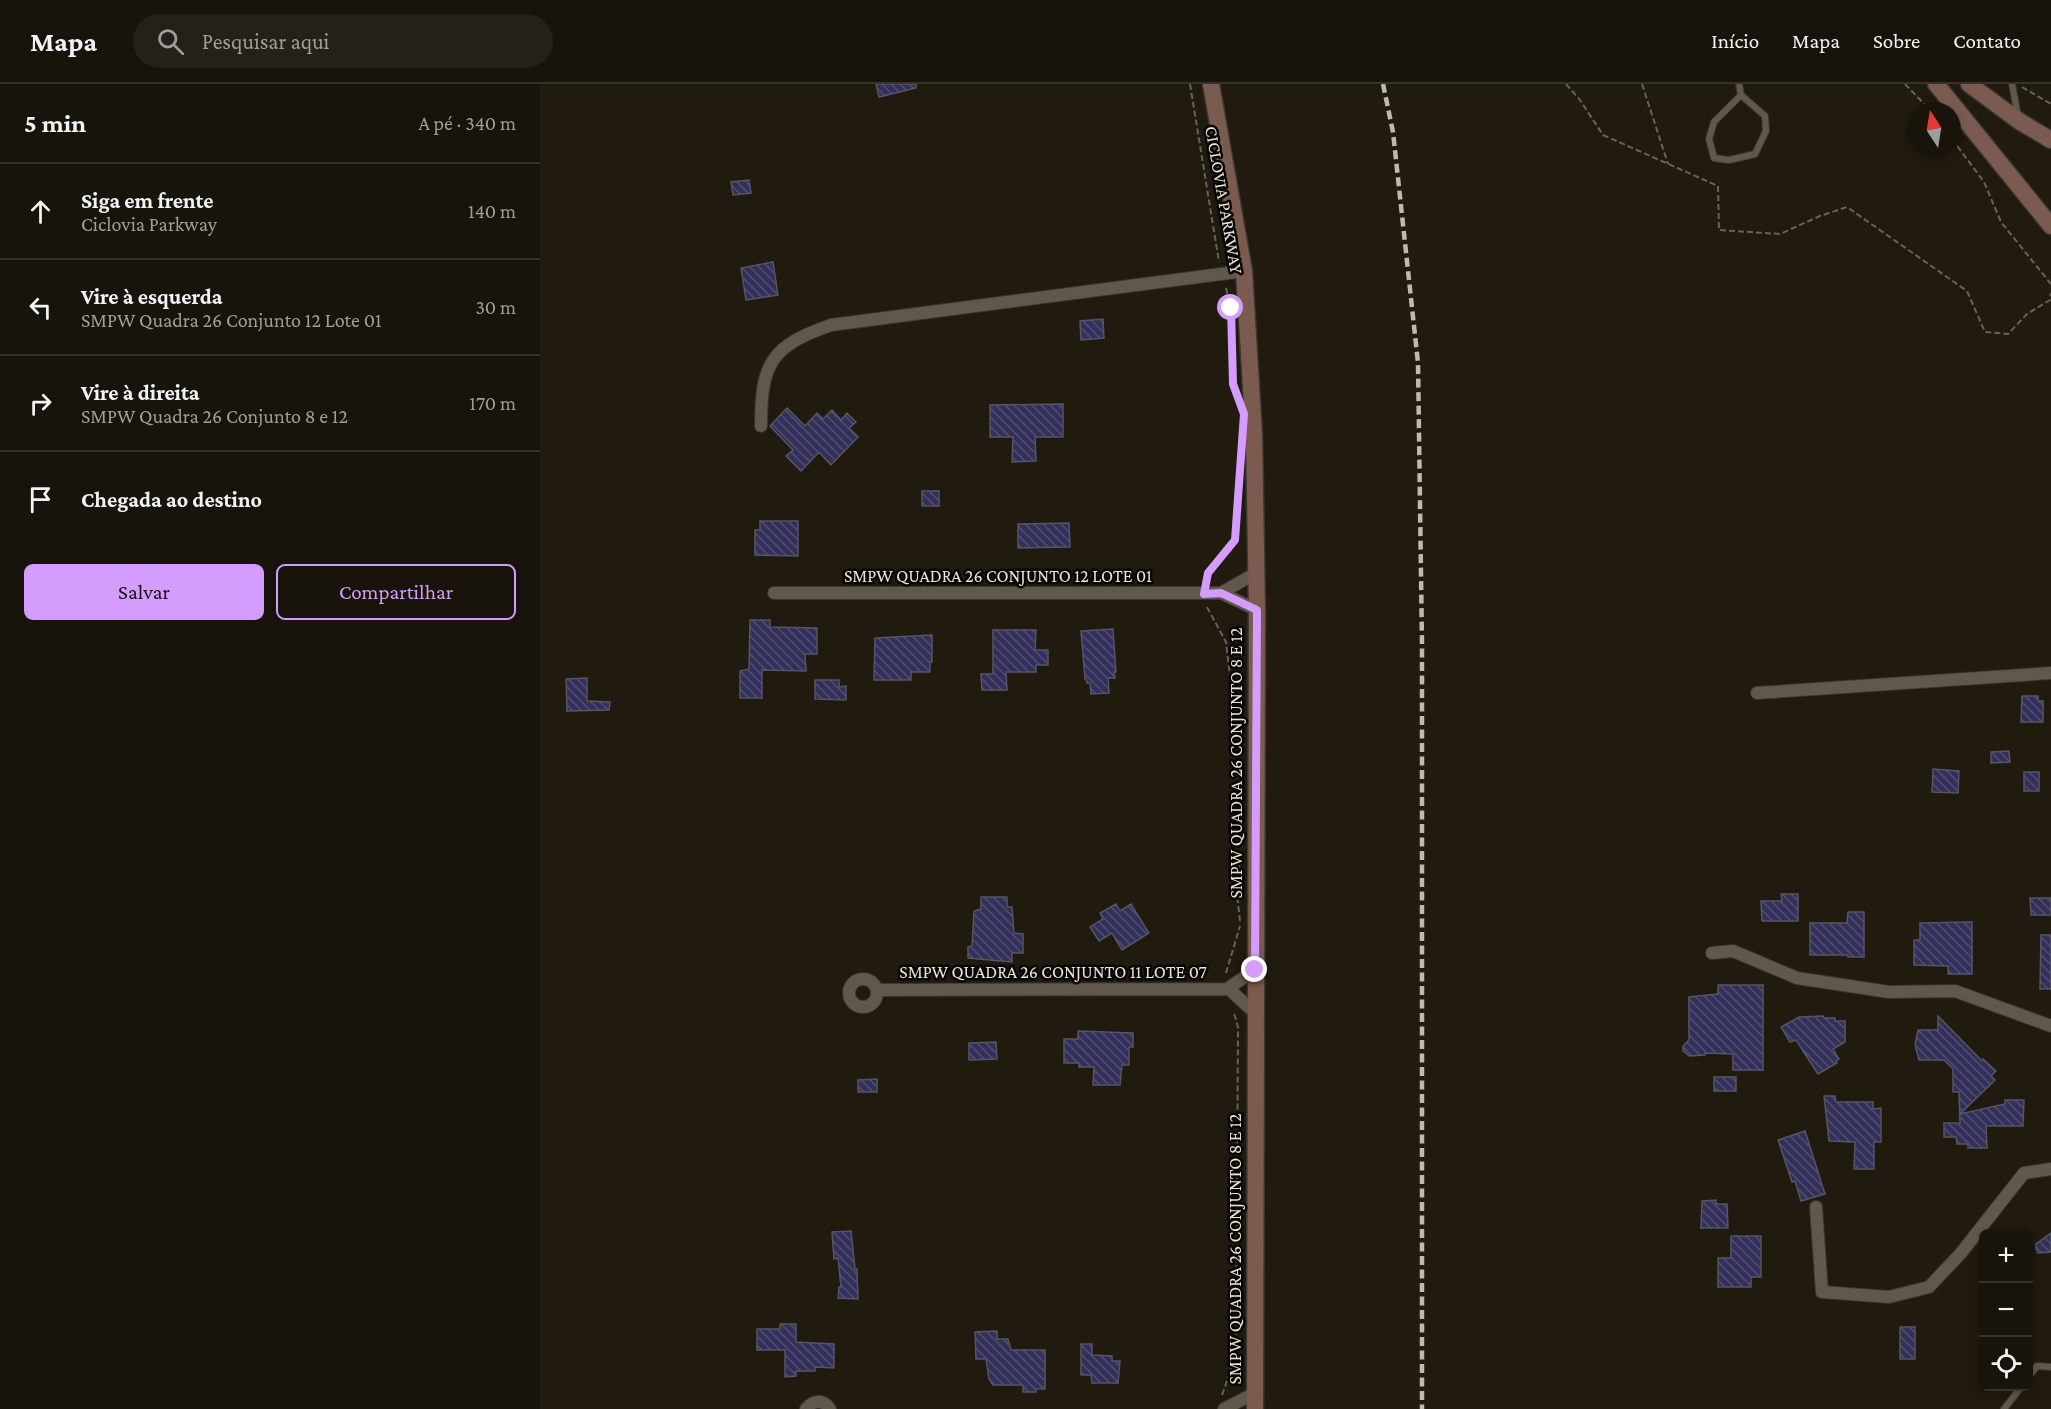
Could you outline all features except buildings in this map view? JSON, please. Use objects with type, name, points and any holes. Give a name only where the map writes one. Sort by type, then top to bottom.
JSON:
[{"type":"street","name":"SMPW QUADRA 26 CONJUNTO 8 E 12","points":[[1211,84],[1244,271],[1254,435],[1257,610],[1255,1401]]},
{"type":"street","points":[[1936,84],[2051,226]]},
{"type":"street","points":[[1969,84],[2019,121],[2051,140]]},
{"type":"street","points":[[761,426],[761,395],[774,358],[802,335],[831,325],[1244,271]]},
{"type":"street","name":"SMPW QUADRA 26 CONJUNTO 12 LOTE 01","points":[[774,593],[1204,594],[1221,593],[1256,573]]},
{"type":"street","name":"SMPW QUADRA 26 CONJUNTO 12 LOTE 01","points":[[1221,593],[1257,610]]},
{"type":"street","points":[[1757,693],[2051,673]]},
{"type":"street","points":[[1712,953],[1733,951],[1797,978],[1808,980],[1889,992],[1955,991],[2051,1026]]},
{"type":"street","name":"SMPW QUADRA 26 CONJUNTO 11 LOTE 07","points":[[877,990],[1228,989],[1255,970]]},
{"type":"street","name":"SMPW QUADRA 26 CONJUNTO 11 LOTE 07","points":[[1228,989],[1255,1013]]},
{"type":"street","points":[[1816,1207],[1822,1292],[1889,1297],[1929,1287],[1961,1254],[2024,1173],[2051,1169]]},
{"type":"street","points":[[806,1409],[809,1405],[819,1401],[830,1409]]},
{"type":"street","points":[[1224,1406],[1255,1401]]},
{"type":"lane","points":[[1739,84],[1741,95],[1765,116],[1766,131],[1755,154],[1729,160],[1714,158],[1709,139],[1714,122],[1741,95]]},
{"type":"lane","points":[[2012,84],[2019,121]]},
{"type":"lane","points":[[2033,1371],[2037,1366],[2051,1366]]},
{"type":"lane","points":[[2004,1409],[2018,1391]]},
{"type":"path","name":"CICLOVIA PARKWAY","points":[[1190,84],[1217,256],[1231,308]]},
{"type":"path","points":[[1566,84],[1580,100],[1603,135],[1718,186],[1719,230],[1780,234],[1846,207],[1967,291],[1985,332],[2008,334],[2027,314],[2050,300],[2051,294]]},
{"type":"path","points":[[1642,84],[1668,164]]},
{"type":"path","points":[[1905,84],[1922,102]]},
{"type":"path","points":[[2017,84],[2051,104]]},
{"type":"path","points":[[1961,151],[1984,182],[2001,222],[2051,284]]},
{"type":"path","points":[[1232,351],[1233,384],[1237,394]]},
{"type":"path","points":[[1238,494],[1235,540],[1208,573],[1204,594],[1208,612],[1226,642],[1233,702],[1240,735]]},
{"type":"path","points":[[1240,783],[1241,819]]},
{"type":"path","points":[[1224,1406],[1236,1356],[1238,1027],[1228,989],[1226,970],[1240,926],[1236,884],[1242,853]]},
{"type":"railway","points":[[1383,84],[1393,132],[1418,363],[1422,644],[1422,1409]]},
{"type":"route","points":[[1231,308],[1233,384],[1244,414],[1235,540],[1208,573],[1204,594],[1221,593],[1257,610],[1255,970]]}]
